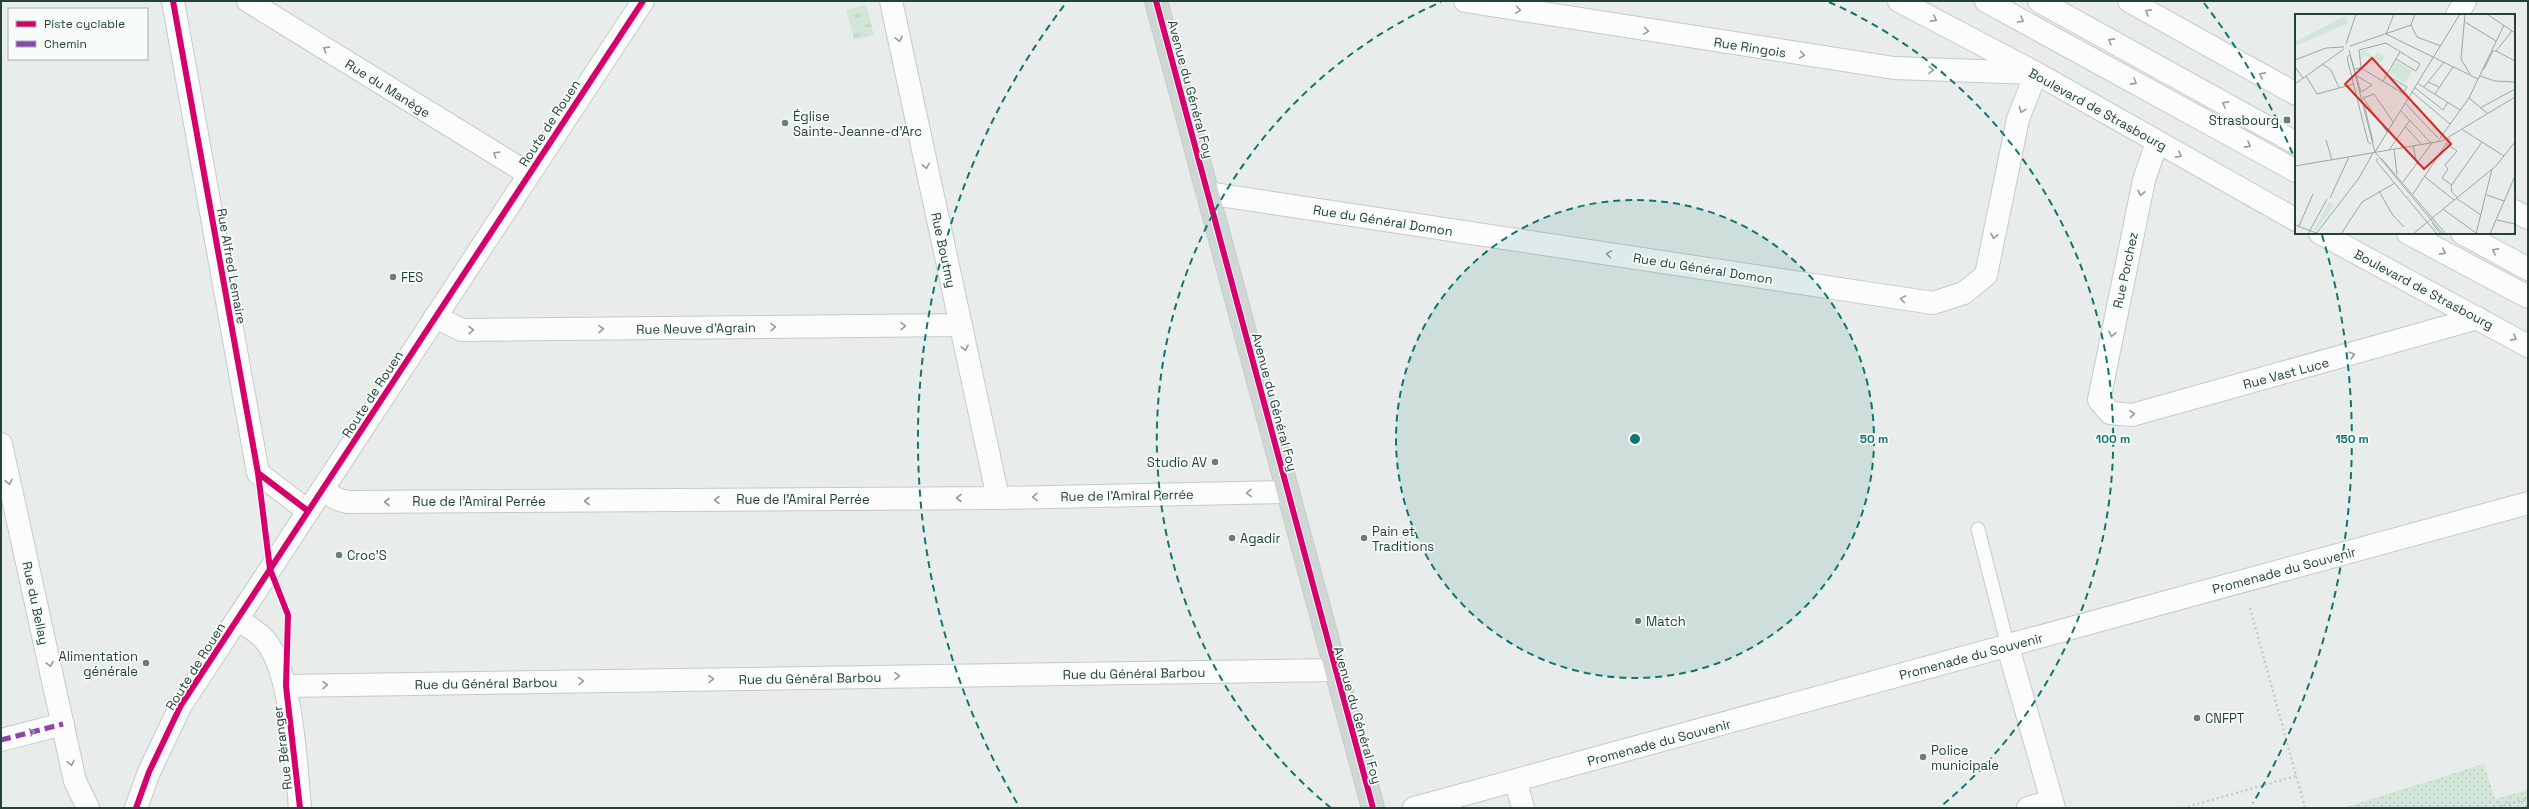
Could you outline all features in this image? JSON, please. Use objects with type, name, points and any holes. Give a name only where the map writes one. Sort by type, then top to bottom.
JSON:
[{"type":"main road","name":"Avenue du Général Foy","points":[[1156,1],[1288,492],[1334,670],[1373,808]]},
{"type":"street","name":"Rue Alfred Lemaire","points":[[173,1],[258,473],[308,510]]},
{"type":"street","name":"Rue du Manège","points":[[248,1],[529,174]]},
{"type":"street","name":"Route de Rouen","points":[[136,808],[149,772],[181,705],[642,1]]},
{"type":"street","name":"Rue Boutmy","points":[[891,1],[998,498]]},
{"type":"street","name":"Rue Ringois","points":[[1465,1],[1894,68],[2036,73]]},
{"type":"street","name":"Boulevard de Strasbourg","points":[[1899,1],[2036,73],[2295,219]]},
{"type":"street","points":[[1986,1],[2295,170]]},
{"type":"street","points":[[2039,1],[2295,142]]},
{"type":"street","points":[[2129,1],[2295,93]]},
{"type":"street","points":[[2458,14],[2465,1]]},
{"type":"street","name":"Rue du Général Domon","points":[[1207,193],[1933,303],[1964,293],[1986,275],[2018,119],[2036,73]]},
{"type":"street","name":"Rue Porchez","points":[[2099,400],[2144,180],[2157,142]]},
{"type":"street","points":[[2515,212],[2528,218]]},
{"type":"street","name":"Boulevard de Strasbourg","points":[[2322,234],[2528,346]]},
{"type":"street","points":[[2410,234],[2528,297]]},
{"type":"street","points":[[2464,234],[2528,269]]},
{"type":"street","name":"Rue Neuve d'Agrain","points":[[435,317],[462,330],[961,325]]},
{"type":"street","name":"Rue Vast Luce","points":[[2099,400],[2110,413],[2132,415],[2478,318]]},
{"type":"street","name":"Rue du Bellay","points":[[1,444],[75,781],[88,808]]},
{"type":"street","name":"Rue de l'Amiral Perrée","points":[[322,490],[337,499],[347,502],[998,498],[1288,492]]},
{"type":"street","name":"Promenade du Souvenir","points":[[1414,808],[1516,782],[2528,503]]},
{"type":"street","name":"Rue Béranger","points":[[237,619],[262,637],[270,648],[286,686],[300,808]]},
{"type":"street","points":[[2008,646],[2053,805],[2028,808]]},
{"type":"street","name":"Rue du Général Barbou","points":[[286,686],[1334,670]]},
{"type":"street","points":[[1,740],[63,724]]},
{"type":"street","points":[[1516,782],[1523,808]]},
{"type":"lane","points":[[1978,529],[2008,646]]},
{"type":"path","points":[[2242,581],[2305,808]]},
{"type":"path","points":[[2183,808],[2296,776]]},
{"type":"path","points":[[2494,808],[2528,799]]},
{"type":"green space","points":[[866,5],[874,35],[854,40],[846,10]]},
{"type":"green space","points":[[2484,764],[2495,799],[2528,790],[2528,808],[2343,808]]},
{"type":"marked path","points":[[1,740],[63,724]]},
{"type":"cycle path","points":[[173,1],[258,473],[270,569],[288,615],[286,686],[300,808]]},
{"type":"cycle path","points":[[136,808],[149,772],[181,705],[643,1]]},
{"type":"cycle path","points":[[1156,1],[1373,808]]},
{"type":"cycle path","points":[[258,473],[308,511]]},
{"type":"place","name":"Strasbourg","points":[[2287,120]]},
{"type":"place","name":"Église Sainte-Jeanne-d'Arc","points":[[785,123]]},
{"type":"place","name":"FES","points":[[393,277]]},
{"type":"place","name":"Studio AV","points":[[1215,462]]},
{"type":"place","name":"Agadir","points":[[1232,538]]},
{"type":"place","name":"Pain et Traditions","points":[[1364,538]]},
{"type":"place","name":"Croc'S","points":[[339,555]]},
{"type":"place","name":"Match","points":[[1638,621]]},
{"type":"place","name":"Alimentation générale","points":[[146,663]]},
{"type":"place","name":"CNFPT","points":[[2197,718]]},
{"type":"place","name":"Police municipale","points":[[1923,757]]}]
